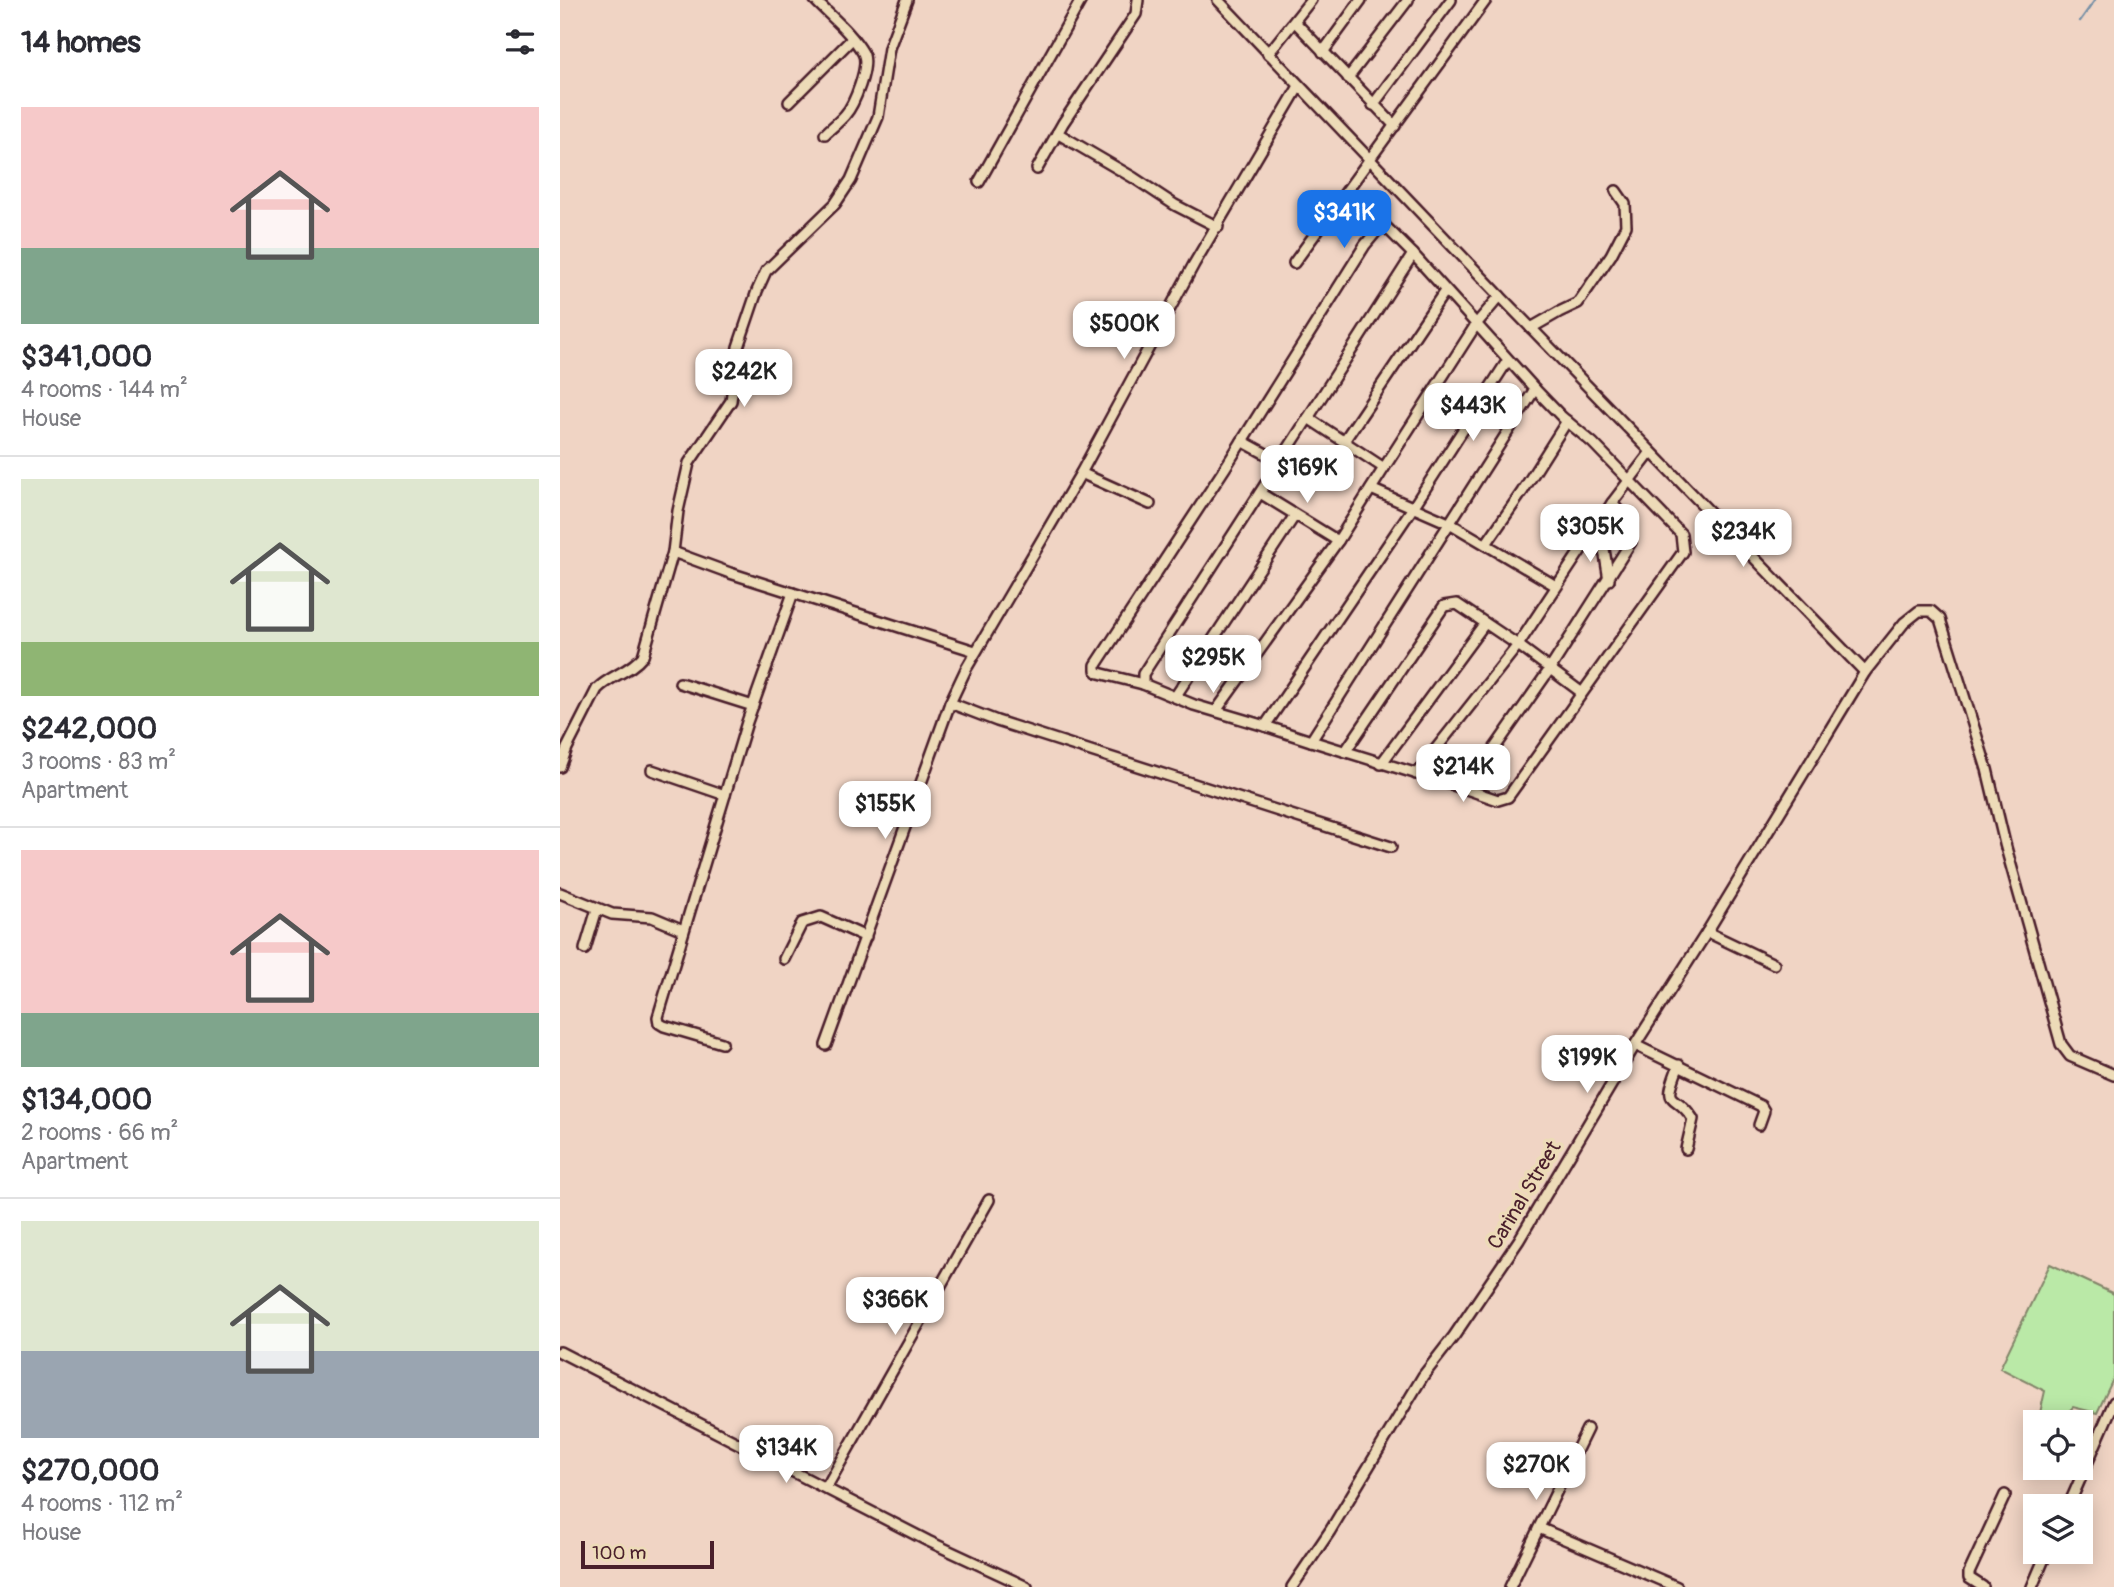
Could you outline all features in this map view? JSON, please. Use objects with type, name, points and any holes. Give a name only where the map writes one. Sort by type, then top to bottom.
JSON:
[{"type":"street","points":[[815,0],[864,55],[864,71],[846,114],[825,134]]},
{"type":"street","points":[[560,767],[597,689],[604,682],[635,666],[642,656],[673,552],[678,511],[689,463],[731,401],[738,347],[757,291],[766,271],[835,204],[851,180],[878,117],[888,48],[907,0]]},
{"type":"street","points":[[979,182],[1081,0]]},
{"type":"street","points":[[1037,169],[1057,133],[1136,14],[1138,0]]},
{"type":"street","points":[[1217,0],[1650,452],[1865,671]]},
{"type":"street","points":[[1268,54],[1311,0]]},
{"type":"street","points":[[1323,52],[1361,0]]},
{"type":"street","points":[[1348,79],[1408,0]]},
{"type":"street","points":[[1373,104],[1451,0]]},
{"type":"street","points":[[1294,263],[1486,0]]},
{"type":"street","points":[[1295,22],[1395,127]]},
{"type":"street","points":[[789,102],[852,39]]},
{"type":"street","points":[[826,1045],[950,703],[975,651],[1081,474],[1194,264],[1299,86]]},
{"type":"street","points":[[1057,133],[1175,205],[1218,227]]},
{"type":"street","points":[[1531,328],[1578,303],[1611,255],[1626,226],[1625,204],[1616,191]]},
{"type":"street","points":[[1385,226],[1391,229],[1413,254],[1535,389],[1629,480],[1681,534],[1683,541],[1683,552],[1507,797],[1497,800],[1096,670],[1096,665],[1242,441],[1365,245],[1380,227],[1385,226]]},
{"type":"street","points":[[1143,684],[1143,674],[1413,254]]},
{"type":"street","points":[[1344,441],[1446,291]]},
{"type":"street","points":[[1216,711],[1338,541],[1477,323],[1500,296]]},
{"type":"street","points":[[1265,726],[1412,509],[1508,360]]},
{"type":"street","points":[[1311,741],[1535,389]]},
{"type":"street","points":[[1308,418],[1384,468]]},
{"type":"street","points":[[1486,544],[1567,421]]},
{"type":"street","points":[[1242,441],[1279,461]]},
{"type":"street","points":[[1416,775],[1518,645],[1612,503],[1650,452]]},
{"type":"street","points":[[1081,474],[1150,504]]},
{"type":"street","points":[[1371,489],[1451,524],[1556,586]]},
{"type":"street","points":[[1260,493],[1338,541]]},
{"type":"street","points":[[1466,789],[1550,669],[1631,542],[1632,535],[1625,517],[1612,503]]},
{"type":"street","points":[[1175,697],[1295,516]]},
{"type":"street","points":[[1593,534],[1603,544],[1609,580]]},
{"type":"street","points":[[673,552],[975,651]]},
{"type":"street","points":[[722,1043],[664,1026],[659,1023],[658,1017],[724,795],[793,593]]},
{"type":"street","points":[[1345,752],[1444,606],[1457,604],[1581,692]]},
{"type":"street","name":"Carinal Street","points":[[1292,1587],[1330,1531],[1423,1376],[1454,1336],[1519,1240],[1635,1045],[1707,932],[1865,671],[1904,623],[1919,611],[1931,611],[1940,619],[1987,769],[2005,844],[2061,1044],[2070,1056],[2114,1075]]},
{"type":"street","points":[[1381,764],[1485,623]]},
{"type":"street","points":[[681,683],[753,706]]},
{"type":"street","points":[[950,703],[1009,725],[1391,846]]},
{"type":"street","points":[[652,770],[724,795]]},
{"type":"street","points":[[560,893],[612,914],[652,917],[683,930]]},
{"type":"street","points":[[585,949],[597,909]]},
{"type":"street","points":[[784,959],[802,923],[821,916],[866,937]]},
{"type":"street","points":[[1707,932],[1774,964]]},
{"type":"street","points":[[1635,1045],[1761,1106],[1765,1111],[1759,1125]]},
{"type":"street","points":[[1679,1065],[1670,1091],[1672,1099],[1693,1119],[1686,1149]]},
{"type":"street","points":[[826,1488],[989,1200]]},
{"type":"street","points":[[560,1352],[928,1541],[1014,1584],[1027,1587]]},
{"type":"street","points":[[2073,1494],[2114,1402]]},
{"type":"street","points":[[1510,1587],[1587,1429]]},
{"type":"street","points":[[1983,1587],[1969,1578],[1969,1573],[2005,1495]]},
{"type":"street","points":[[1539,1528],[1677,1587]]},
{"type":"street","points":[[2032,1587],[2042,1564]]},
{"type":"green space","points":[[2050,1264],[2114,1294],[2114,1377],[2097,1413],[2073,1407],[2070,1410],[2041,1410],[2045,1391],[2000,1368]]},
{"type":"waterway","points":[[2080,21],[2095,0]]}]
